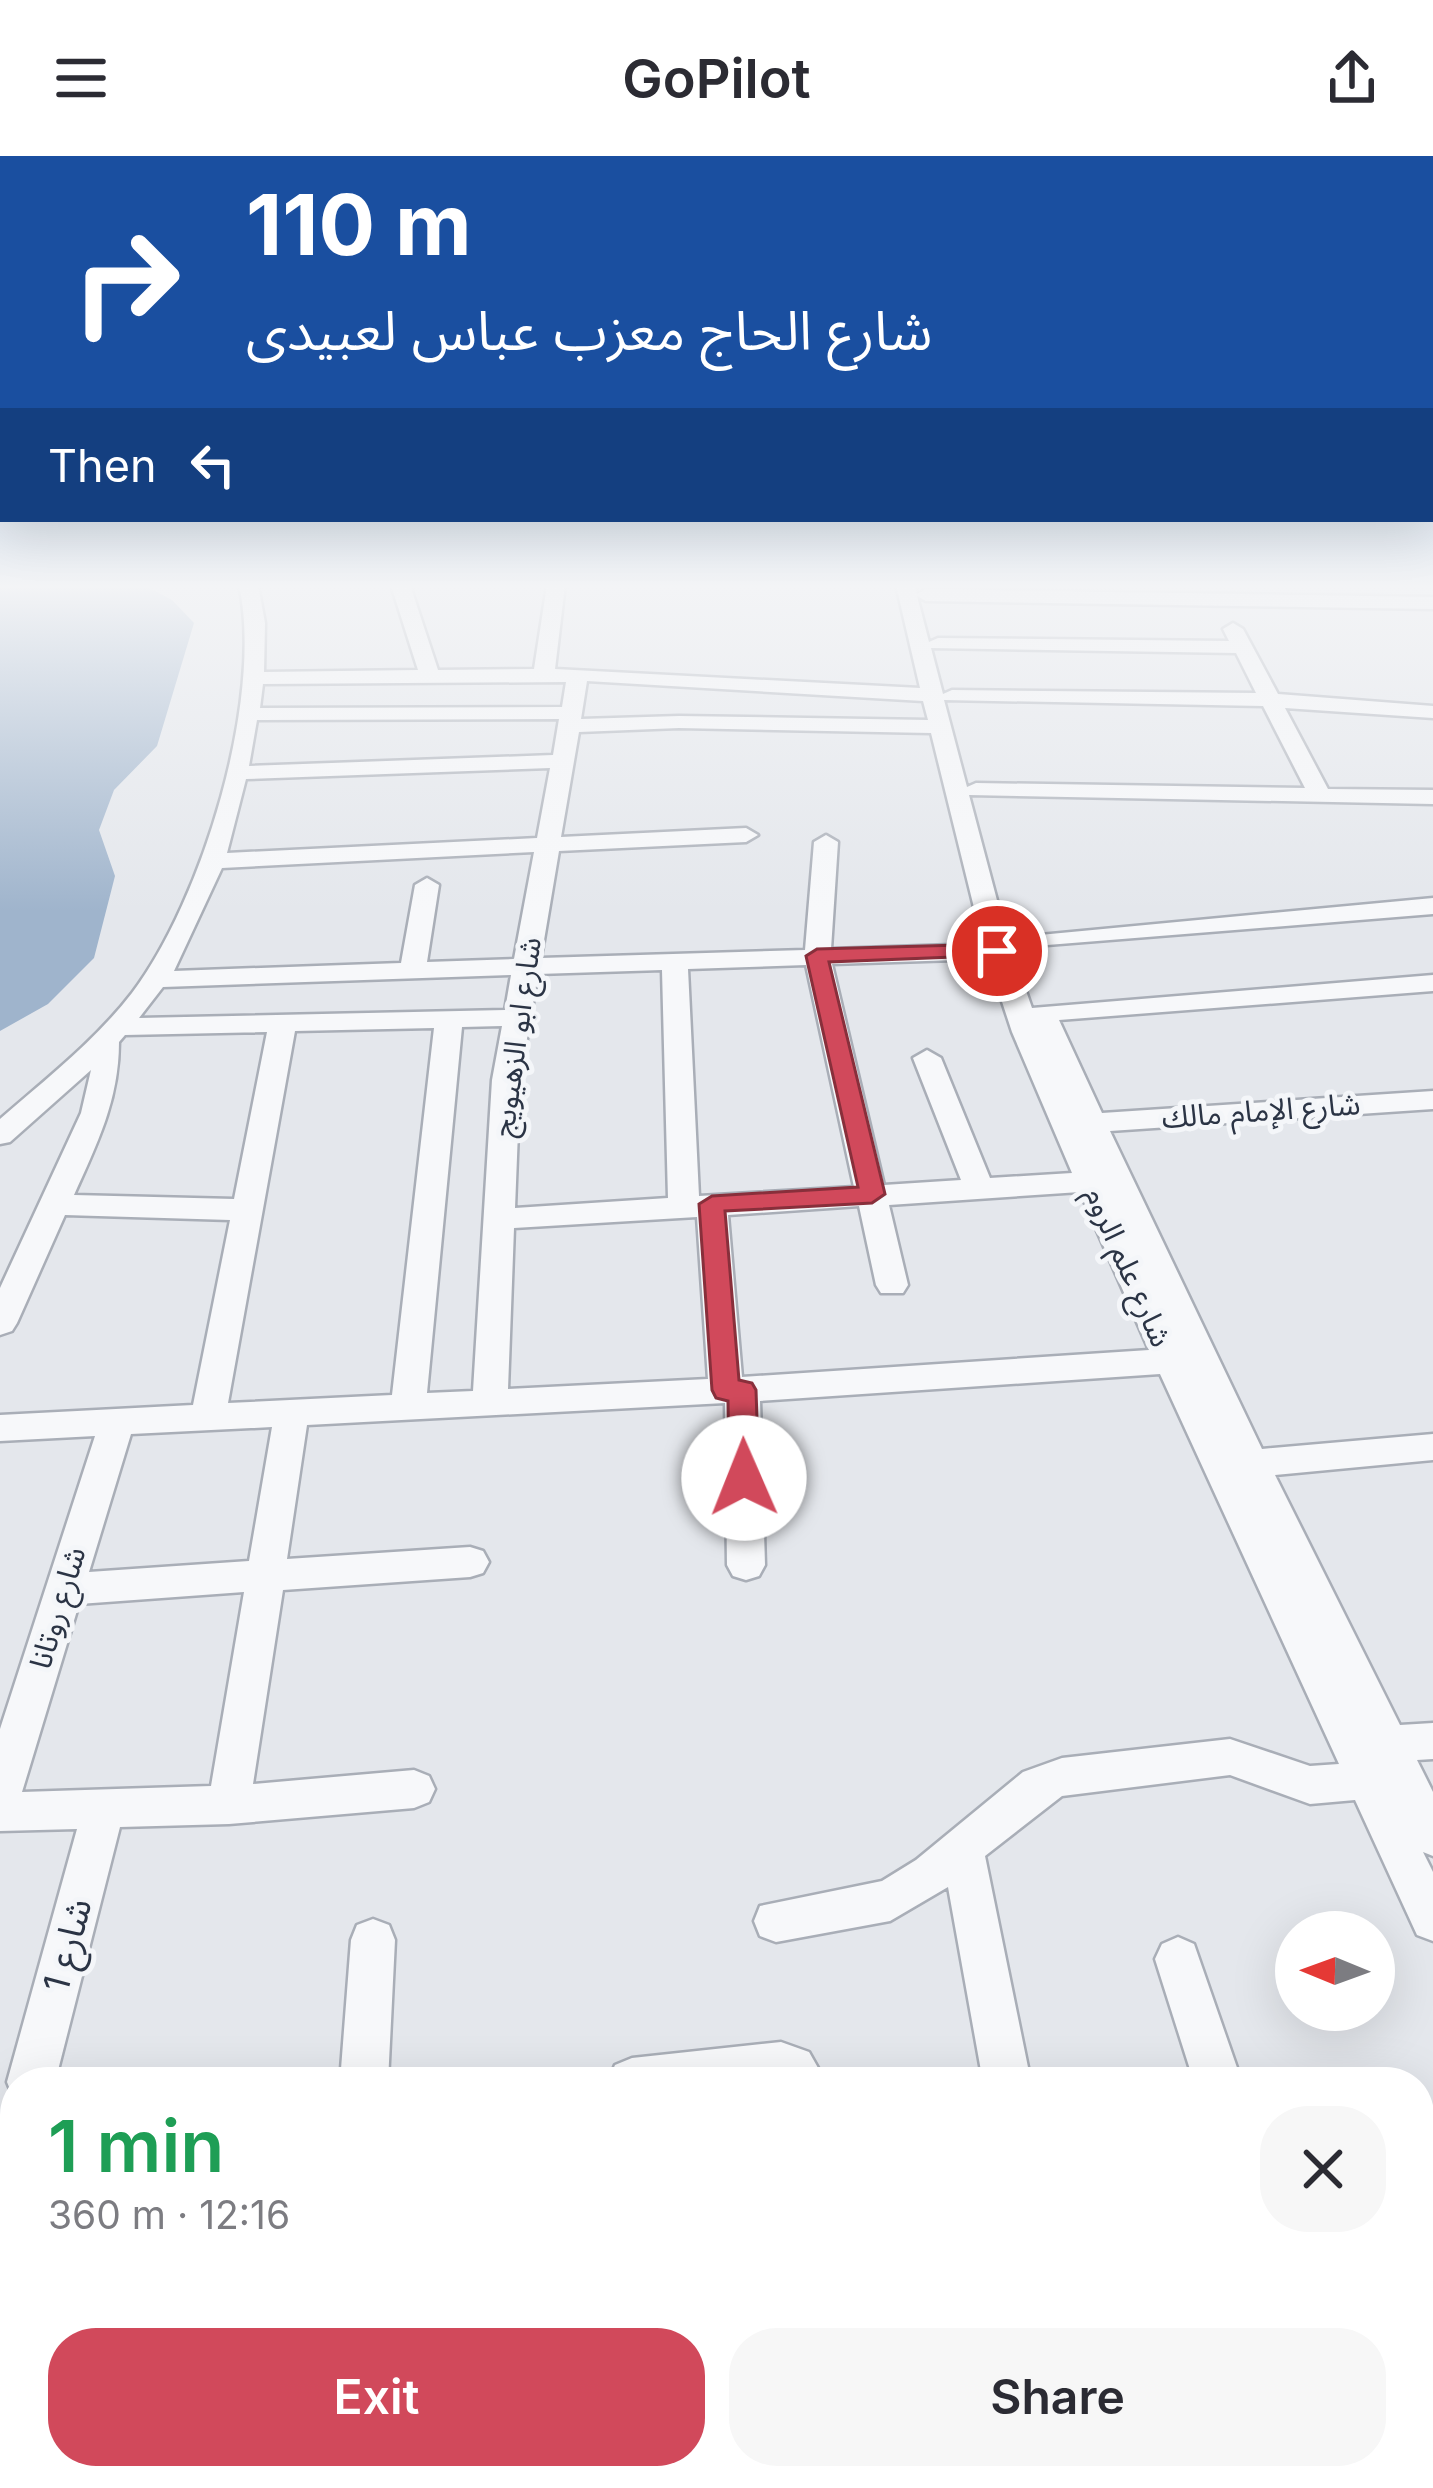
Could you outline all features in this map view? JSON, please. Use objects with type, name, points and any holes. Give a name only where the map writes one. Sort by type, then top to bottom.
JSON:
[{"type":"street","points":[[0,1106],[100,1038],[150,956],[194,861],[218,773],[232,694]]},
{"type":"street","points":[[0,1135],[157,979],[188,927],[213,861],[237,773],[251,694]]},
{"type":"street","points":[[384,713],[388,694]]},
{"type":"street","points":[[427,741],[431,694]]},
{"type":"street","points":[[483,739],[487,694]]},
{"type":"street","name":"شارع ابو الزهيويج","points":[[490,1402],[497,1219],[514,1018],[575,694]]},
{"type":"street","points":[[668,723],[671,694]]},
{"type":"street","points":[[828,694],[940,706]]},
{"type":"street","name":"شارع علم الروم","points":[[938,694],[1043,1077],[1089,1182],[1251,1464],[1378,1762]]},
{"type":"street","name":"شارع علم الروم","points":[[940,694],[940,706],[976,790],[982,852]]},
{"type":"street","points":[[1266,694],[1322,798]]},
{"type":"street","points":[[237,773],[427,741],[483,739],[571,720],[668,723],[940,706],[1269,700],[1433,712]]},
{"type":"street","points":[[248,714],[384,713],[427,741],[483,739],[563,760]]},
{"type":"street","points":[[976,790],[1433,797]]},
{"type":"street","points":[[213,861],[746,835]]},
{"type":"street","points":[[826,842],[817,956],[892,1285]]},
{"type":"street","points":[[413,968],[427,885]]},
{"type":"street","points":[[157,979],[1007,946],[1433,906]]},
{"type":"street","name":"شارع علم الروم","points":[[1007,946],[1089,1123],[1155,1297],[1171,1361],[1421,1838],[1433,1920]]},
{"type":"street","points":[[675,961],[698,1205],[734,1390],[746,1564]]},
{"type":"street","points":[[1042,1013],[1433,983]]},
{"type":"street","points":[[100,1038],[284,1022],[514,1018]]},
{"type":"street","points":[[408,1407],[449,1020]]},
{"type":"street","points":[[208,1417],[284,1022]]},
{"type":"street","points":[[0,1323],[96,1113],[105,1079],[100,1038]]},
{"type":"street","points":[[927,1058],[979,1188]]},
{"type":"street","name":"شارع الإمام مالك","points":[[1089,1123],[1433,1100]]},
{"type":"street","points":[[497,1219],[1089,1182]]},
{"type":"street","points":[[52,1205],[247,1210]]},
{"type":"street","points":[[0,1428],[734,1390],[1171,1361]]},
{"type":"street","points":[[229,1804],[292,1412]]},
{"type":"street","name":"شارع روتانا","points":[[0,1794],[117,1422]]},
{"type":"street","points":[[1251,1464],[1433,1447]]},
{"type":"street","points":[[64,1589],[470,1562]]},
{"type":"street","points":[[776,1921],[890,1900],[1038,1785],[1062,1777],[1230,1757],[1310,1785],[1433,1741]]},
{"type":"street","points":[[0,1812],[229,1804],[414,1789]]},
{"type":"street","name":"شارع 1","points":[[35,2067],[104,1808]]},
{"type":"street","points":[[962,1848],[1004,2067]]},
{"type":"street","points":[[365,2067],[373,1940]]},
{"type":"street","points":[[1178,1958],[1213,2067]]},
{"type":"water","points":[[0,694],[173,694],[157,746],[114,790],[99,830],[115,876],[94,958],[48,1004],[0,1031]]},
{"type":"route","points":[[744,1478],[742,1390],[726,1390],[712,1204],[872,1194],[817,956],[997,951]]}]
